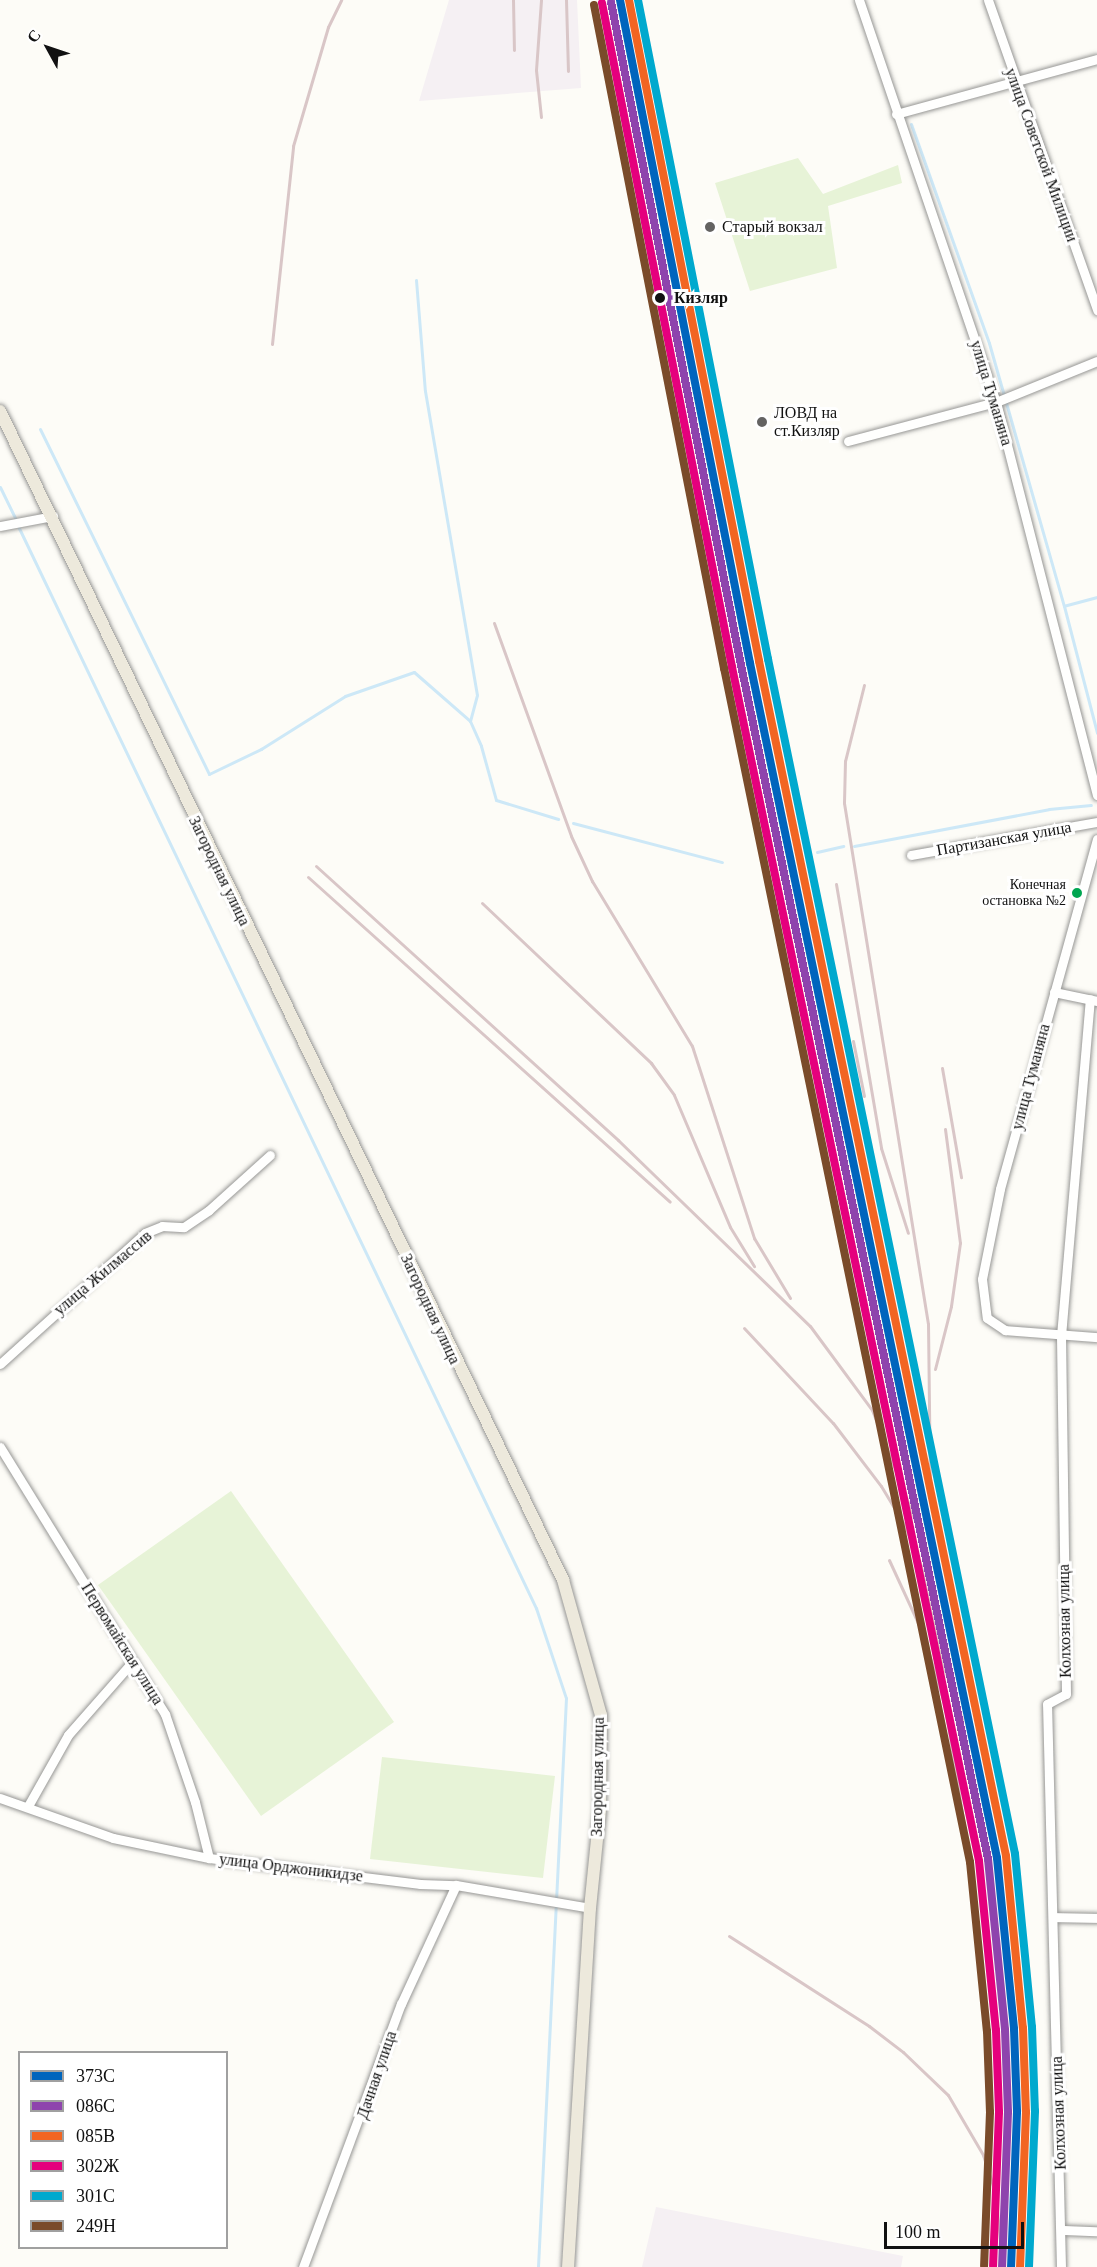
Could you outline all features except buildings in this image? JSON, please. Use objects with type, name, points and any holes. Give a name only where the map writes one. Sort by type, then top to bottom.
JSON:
[{"type":"main road","name":"Загородная улица","points":[[0,411],[53,516],[166,759],[562,1580],[601,1714],[600,1810],[590,1908],[568,2267]]},
{"type":"street","name":"улица Туманяна","points":[[859,0],[996,402],[1097,795]]},
{"type":"street","name":"улица Советской Милиции","points":[[988,0],[1014,82],[1097,310]]},
{"type":"street","points":[[896,114],[1097,59]]},
{"type":"street","points":[[848,441],[996,402],[1097,361]]},
{"type":"street","points":[[0,526],[53,516]]},
{"type":"street","name":"Партизанская улица","points":[[911,855],[1097,822]]},
{"type":"street","name":"улица Туманяна","points":[[1061,1336],[1005,1330],[987,1318],[982,1279],[1000,1189],[1097,839]]},
{"type":"street","points":[[1054,992],[1094,1000]]},
{"type":"street","name":"Колхозная улица","points":[[1061,2267],[1062,2230],[1047,1704],[1066,1694],[1061,1336],[1094,1000]]},
{"type":"street","name":"улица Жилмассив","points":[[0,1364],[145,1233],[162,1226],[184,1227],[208,1210],[270,1155]]},
{"type":"street","points":[[1061,1336],[1097,1337]]},
{"type":"street","name":"Первомайская улица","points":[[1,1453],[165,1714],[195,1802],[209,1858]]},
{"type":"street","points":[[28,1806],[68,1735],[133,1661]]},
{"type":"street","name":"улица Орджоникидзе","points":[[0,1798],[28,1806],[112,1838],[209,1858],[420,1884],[456,1885],[590,1908]]},
{"type":"street","name":"Дачная улица","points":[[303,2267],[401,2004],[456,1885]]},
{"type":"street","points":[[1053,1917],[1097,1918]]},
{"type":"street","points":[[1062,2230],[1097,2231]]},
{"type":"shaded area","points":[[449,0],[577,0],[581,88],[419,101]]},
{"type":"shaded area","points":[[656,2207],[903,2256],[901,2267],[642,2267]]},
{"type":"green space","points":[[798,158],[823,194],[898,165],[902,183],[828,206],[837,268],[750,291],[715,183]]},
{"type":"green space","points":[[231,1491],[394,1722],[261,1816],[98,1585]]},
{"type":"green space","points":[[382,1757],[555,1776],[543,1878],[370,1859]]},
{"type":"waterway","points":[[911,124],[989,343],[1064,606]]},
{"type":"waterway","points":[[416,280],[425,391],[477,695],[470,721]]},
{"type":"waterway","points":[[40,429],[209,774],[261,749],[345,696],[414,672],[470,721],[481,746],[496,800],[558,819]]},
{"type":"waterway","points":[[0,487],[16,520]]},
{"type":"waterway","points":[[18,526],[536,1608],[566,1698],[538,2267]]},
{"type":"waterway","points":[[1097,597],[1064,606],[1097,733]]},
{"type":"waterway","points":[[854,846],[1049,809],[1091,805]]},
{"type":"waterway","points":[[573,823],[722,862]]},
{"type":"waterway","points":[[817,852],[843,846]]},
{"type":"railway","points":[[272,344],[293,146],[328,27],[341,0]]},
{"type":"railway","points":[[513,0],[514,50]]},
{"type":"railway","points":[[541,0],[536,70],[541,117]]},
{"type":"railway","points":[[566,0],[568,71]]},
{"type":"railway","points":[[629,0],[651,108]]},
{"type":"railway","points":[[494,623],[571,836],[592,881],[692,1046],[754,1238],[790,1298]]},
{"type":"railway","points":[[864,685],[845,761],[844,803],[928,1324],[930,1492]]},
{"type":"railway","points":[[316,866],[618,1140],[810,1326],[872,1410],[927,1551]]},
{"type":"railway","points":[[308,877],[670,1202]]},
{"type":"railway","points":[[836,884],[881,1148],[908,1233]]},
{"type":"railway","points":[[482,903],[651,1063],[674,1095],[730,1227],[754,1266]]},
{"type":"railway","points":[[853,1041],[864,1096]]},
{"type":"railway","points":[[942,1068],[961,1177]]},
{"type":"railway","points":[[935,1369],[951,1306],[960,1243],[945,1129]]},
{"type":"railway","points":[[744,1328],[833,1423],[881,1486],[905,1526],[921,1566],[941,1659],[962,1719]]},
{"type":"railway","points":[[889,1560],[923,1634],[945,1707],[970,1863]]},
{"type":"railway","points":[[729,1936],[869,2026],[903,2052],[948,2095],[983,2155],[995,2192],[1003,2267]]},
{"type":"transit line","name":"373C","points":[[620,0],[750,663],[997,1858],[1014,2029],[1017,2112],[1011,2267]]},
{"type":"transit line","name":"085В","points":[[629,0],[759,661],[1006,1856],[1023,2028],[1026,2112],[1020,2267]]},
{"type":"transit line","name":"301С","points":[[638,0],[768,659],[1015,1854],[1032,2027],[1035,2111],[1029,2267]]},
{"type":"transit line","name":"086С","points":[[611,2],[741,665],[988,1859],[1005,2030],[1008,2112],[1002,2267]]},
{"type":"transit line","name":"302Ж","points":[[602,3],[732,667],[979,1861],[996,2030],[999,2112],[993,2266]]},
{"type":"transit line","name":"249Н","points":[[594,5],[724,668],[970,1862],[987,2031],[990,2112],[984,2266]]},
{"type":"place","name":"Старый вокзал","points":[[710,227]]},
{"type":"place","name":"Кизляр","points":[[660,298]]},
{"type":"place","name":"ЛОВД на ст.Кизляр","points":[[762,422]]},
{"type":"place","name":"Конечная остановка №2","points":[[1077,893]]}]
